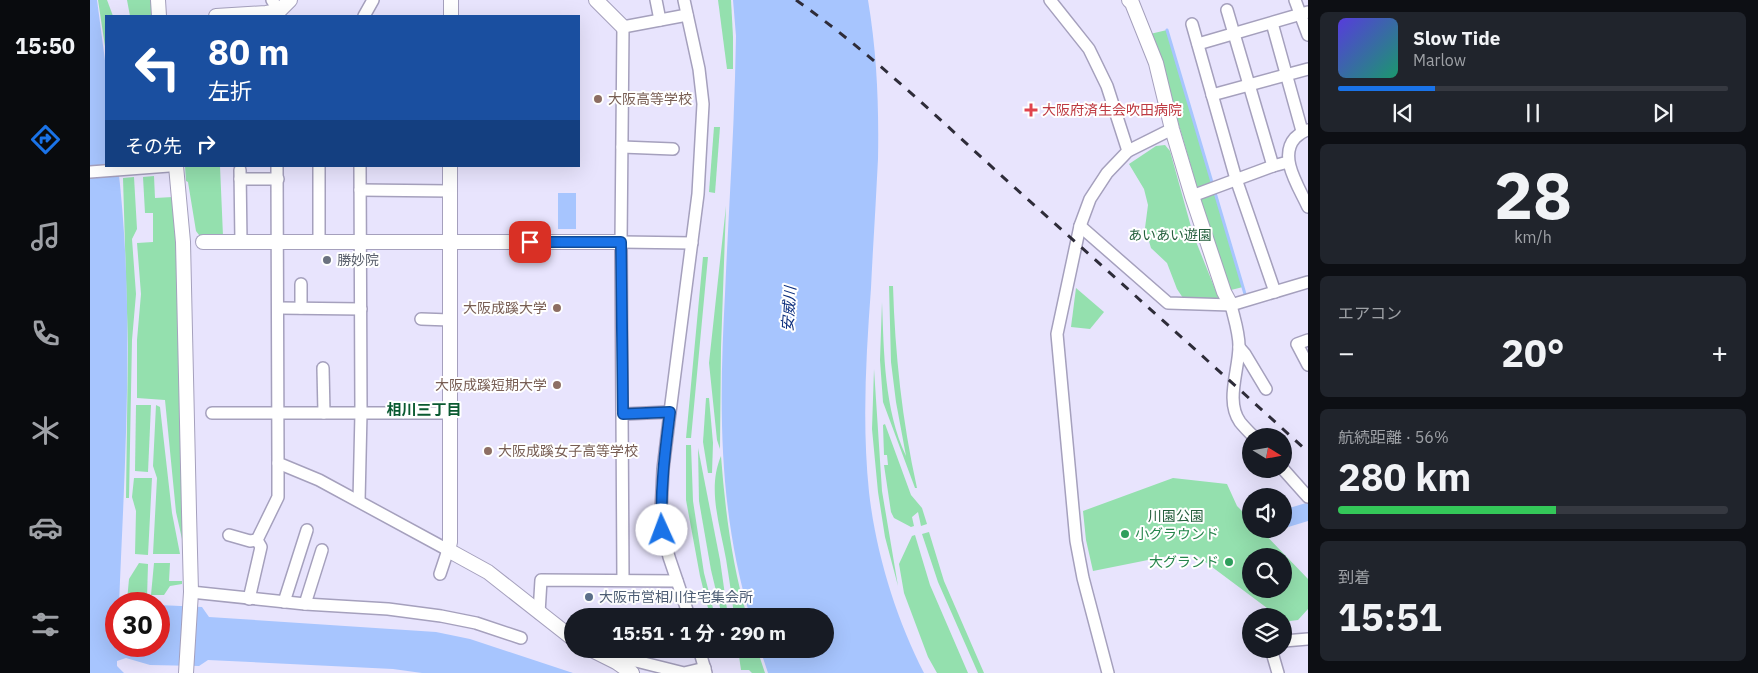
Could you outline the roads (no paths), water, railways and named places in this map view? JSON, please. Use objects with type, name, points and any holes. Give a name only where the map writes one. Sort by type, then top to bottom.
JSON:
[{"type":"street","points":[[158,0],[159,15]]},
{"type":"street","points":[[241,15],[279,11],[290,0]]},
{"type":"street","points":[[365,15],[373,0]]},
{"type":"street","points":[[451,0],[451,15]]},
{"type":"street","points":[[596,0],[623,27],[621,242],[623,580]]},
{"type":"street","points":[[656,0],[660,20]]},
{"type":"street","points":[[684,0],[700,69],[703,104],[698,194],[663,469],[661,511],[662,530],[686,608]]},
{"type":"street","points":[[1050,0],[1088,49],[1107,86],[1128,151]]},
{"type":"street","points":[[1130,0],[1156,62],[1172,129],[1198,193],[1224,292],[1231,305],[1239,347],[1233,399],[1239,421],[1246,428]]},
{"type":"street","points":[[1295,0],[1304,13],[1308,35]]},
{"type":"street","points":[[1227,10],[1273,166]]},
{"type":"street","points":[[1198,44],[1304,13]]},
{"type":"street","points":[[623,27],[687,14]]},
{"type":"street","points":[[1272,23],[1286,75],[1305,130],[1290,145],[1288,162],[1308,207]]},
{"type":"street","points":[[1192,24],[1236,179],[1275,292]]},
{"type":"street","points":[[1212,95],[1308,69]]},
{"type":"street","points":[[1108,673],[1083,578],[1076,541],[1057,334],[1080,226],[1090,199],[1107,173],[1128,151],[1172,129]]},
{"type":"street","points":[[622,147],[673,149]]},
{"type":"street","points":[[1198,193],[1288,162]]},
{"type":"street","points":[[90,172],[164,167]]},
{"type":"street","points":[[176,167],[183,252],[190,598],[186,671]]},
{"type":"street","points":[[257,540],[278,497],[278,167]]},
{"type":"street","points":[[319,167],[319,242]]},
{"type":"street","points":[[359,501],[361,413],[360,167]]},
{"type":"street","points":[[440,574],[450,542],[450,167]]},
{"type":"street","points":[[241,242],[240,175],[278,179]]},
{"type":"street","points":[[360,190],[450,191]]},
{"type":"street","points":[[1080,226],[1168,303],[1231,305],[1308,282]]},
{"type":"street","points":[[203,242],[692,243]]},
{"type":"street","points":[[301,284],[302,308]]},
{"type":"street","points":[[279,308],[361,309]]},
{"type":"street","points":[[421,319],[450,320]]},
{"type":"street","points":[[1308,340],[1297,344],[1308,365]]},
{"type":"street","points":[[1239,347],[1266,389]]},
{"type":"street","points":[[323,368],[324,413]]},
{"type":"street","points":[[623,414],[670,412]]},
{"type":"street","points":[[212,413],[450,414]]},
{"type":"street","points":[[278,463],[319,480],[488,572],[564,632]]},
{"type":"street","points":[[1291,478],[1308,497]]},
{"type":"street","points":[[284,602],[307,530]]},
{"type":"street","points":[[229,535],[250,541],[257,540]]},
{"type":"street","points":[[249,599],[261,548],[257,540]]},
{"type":"street","points":[[305,604],[322,550]]},
{"type":"street","points":[[539,613],[541,580],[677,581]]},
{"type":"street","points":[[190,598],[249,599],[388,609],[441,616],[476,624],[521,638]]},
{"type":"street","points":[[1292,640],[1308,639]]},
{"type":"street","points":[[608,658],[632,673]]},
{"type":"street","points":[[616,662],[636,661],[684,672],[706,671],[702,658]]},
{"type":"street","points":[[1274,658],[1278,673]]},
{"type":"water","points":[[90,0],[97,0],[105,60],[105,167],[118,167],[126,275],[126,440],[120,592],[105,592],[105,657],[170,657],[170,606],[202,607],[209,617],[436,632],[470,639],[573,673],[422,673],[393,669],[208,660],[199,666],[150,665],[126,658],[117,661],[117,666],[124,673],[90,673]]},
{"type":"water","name":"安威川","points":[[733,0],[868,0],[878,99],[877,175],[866,364],[865,416],[869,492],[882,562],[896,608],[924,673],[768,673],[763,658],[834,658],[834,608],[748,608],[739,576],[726,496],[722,416],[723,335],[736,36]]},
{"type":"water","points":[[558,193],[576,193],[576,229],[558,229]]},
{"type":"waterway","points":[[1167,30],[1245,294]]},
{"type":"waterway","points":[[1292,517],[1307,512]]},
{"type":"railway","points":[[796,0],[881,66],[1308,452]]},
{"type":"place","name":"大阪高等学校","points":[[598,99]]},
{"type":"place","name":"大阪府済生会吹田病院","points":[[1031,110]]},
{"type":"place","name":"勝妙院","points":[[327,260]]},
{"type":"place","name":"大阪成蹊大学","points":[[557,308]]},
{"type":"place","name":"大阪成蹊短期大学","points":[[557,385]]},
{"type":"place","name":"大阪成蹊女子高等学校","points":[[488,451]]},
{"type":"place","name":"小グラウンド","points":[[1125,534]]},
{"type":"place","name":"大グランド","points":[[1229,562]]},
{"type":"place","name":"大阪市営相川住宅集会所","points":[[589,597]]},
{"type":"district","name":"相川三丁目","points":[[424,410]]},
{"type":"park label","name":"あいあい遊園","points":[[1170,235]]},
{"type":"park label","name":"川園公園","points":[[1176,516]]}]
